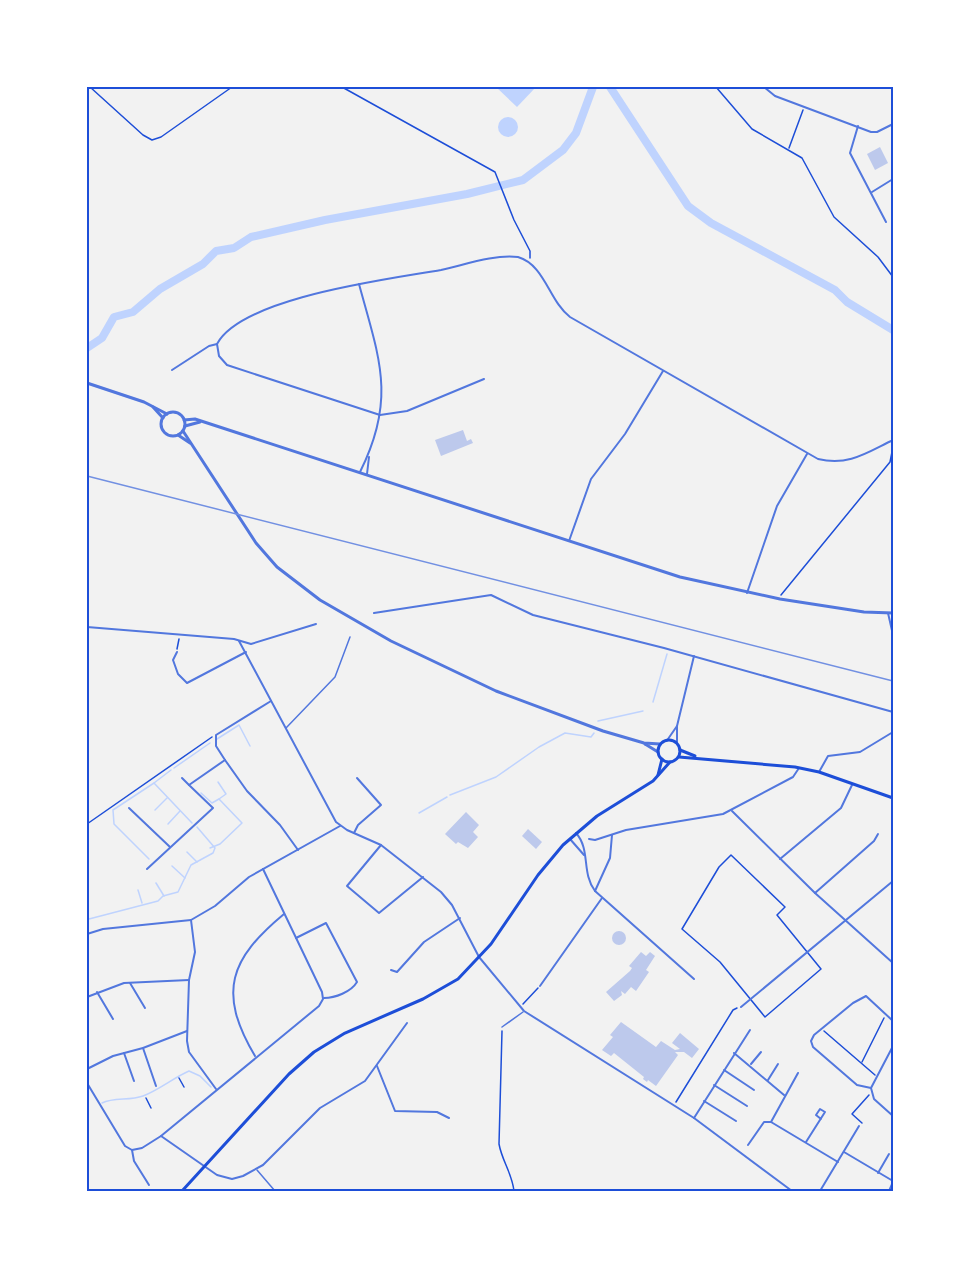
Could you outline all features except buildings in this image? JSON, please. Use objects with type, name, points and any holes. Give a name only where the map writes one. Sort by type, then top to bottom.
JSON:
[{"type":"main road","points":[[670,762],[662,759],[658,752],[660,744],[668,739],[677,742],[680,750],[679,757]]},
{"type":"main road","points":[[680,750],[696,757]]},
{"type":"main road","points":[[182,1191],[289,1074],[314,1052],[345,1033],[414,1004],[447,986],[479,957],[538,875],[576,833],[597,816],[648,784],[670,762],[679,757],[799,768],[819,772],[893,798]]},
{"type":"main road","points":[[658,776],[662,759]]},
{"type":"street","points":[[764,87],[776,96],[877,132],[893,124]]},
{"type":"street","points":[[858,126],[850,153],[871,192],[869,194],[886,222]]},
{"type":"street","points":[[871,192],[893,179]]},
{"type":"street","points":[[172,370],[198,352],[217,344],[229,331],[278,305],[319,292],[513,256],[528,261],[535,267],[564,313],[807,454],[825,461],[852,460],[893,440]]},
{"type":"street","points":[[359,284],[381,367],[383,390],[367,474]]},
{"type":"street","points":[[217,344],[219,356],[230,366],[380,415],[407,411],[484,380]]},
{"type":"street","points":[[569,541],[591,479],[626,434],[663,371]]},
{"type":"street","points":[[87,383],[152,406],[167,414],[178,414],[184,420],[202,421],[680,577],[780,599],[864,612],[893,613]]},
{"type":"street","points":[[152,406],[163,418]]},
{"type":"street","points":[[167,414],[161,426],[165,433],[178,435],[190,443]]},
{"type":"street","points":[[184,420],[184,429],[190,443],[261,548],[291,579],[320,600],[391,641],[468,679],[554,714],[644,743],[660,744]]},
{"type":"street","points":[[178,435],[184,429],[202,421]]},
{"type":"street","points":[[360,472],[369,454]]},
{"type":"street","points":[[747,593],[777,506],[807,454]]},
{"type":"street","points":[[374,613],[491,595],[533,615],[694,656],[893,712]]},
{"type":"street","points":[[888,613],[893,635]]},
{"type":"street","points":[[87,627],[240,641],[250,644],[316,624]]},
{"type":"street","points":[[240,641],[324,802],[340,826],[381,844],[445,896],[460,918],[479,957],[524,1011],[694,1118],[792,1191]]},
{"type":"street","points":[[177,652],[173,660],[176,670],[187,683],[246,652]]},
{"type":"street","points":[[677,742],[677,726],[694,656]]},
{"type":"street","points":[[271,701],[216,735],[216,746],[242,783],[280,825],[298,850]]},
{"type":"street","points":[[668,739],[677,726]]},
{"type":"street","points":[[819,772],[828,756],[860,752],[893,732]]},
{"type":"street","points":[[644,743],[658,752]]},
{"type":"street","points":[[189,785],[225,760]]},
{"type":"street","points":[[589,838],[595,840],[633,828],[704,818],[731,810],[793,777],[799,768]]},
{"type":"street","points":[[147,869],[213,808],[182,778]]},
{"type":"street","points":[[354,833],[358,825],[381,805],[357,778]]},
{"type":"street","points":[[780,859],[841,808],[852,783]]},
{"type":"street","points":[[129,808],[171,848]]},
{"type":"street","points":[[731,810],[815,893],[893,963]]},
{"type":"street","points":[[87,934],[103,929],[191,920],[263,869],[340,826]]},
{"type":"street","points":[[576,833],[583,843],[586,874],[595,891],[694,979]]},
{"type":"street","points":[[595,891],[613,851],[612,834]]},
{"type":"street","points":[[815,893],[874,841],[878,834]]},
{"type":"street","points":[[570,839],[585,857]]},
{"type":"street","points":[[381,844],[347,886],[379,913],[423,877]]},
{"type":"street","points":[[263,869],[323,999]]},
{"type":"street","points":[[741,1007],[893,881]]},
{"type":"street","points":[[540,986],[602,898]]},
{"type":"street","points":[[255,1056],[238,1020],[234,1004],[234,981],[240,961],[250,945],[284,914]]},
{"type":"street","points":[[391,970],[397,972],[424,942],[460,918]]},
{"type":"street","points":[[191,920],[195,952],[189,980],[189,1052],[216,1089]]},
{"type":"street","points":[[296,938],[326,923],[357,982],[347,991],[323,999]]},
{"type":"street","points":[[87,997],[97,992],[148,980],[189,980]]},
{"type":"street","points":[[130,983],[145,1008]]},
{"type":"street","points":[[97,992],[114,1019]]},
{"type":"street","points":[[871,1090],[857,1085],[813,1047],[811,1041],[822,1028],[853,1003],[866,996],[893,1021]]},
{"type":"street","points":[[87,1083],[124,1146],[132,1150],[142,1148],[161,1136],[255,1056],[319,1006],[323,999]]},
{"type":"street","points":[[161,1136],[217,1175],[232,1179],[257,1170],[320,1108],[365,1081],[407,1023]]},
{"type":"street","points":[[694,1118],[750,1030]]},
{"type":"street","points":[[87,1069],[124,1053],[188,1031]]},
{"type":"street","points":[[893,1046],[871,1090],[876,1102],[893,1116]]},
{"type":"street","points":[[143,1048],[156,1086]]},
{"type":"street","points":[[750,1065],[761,1052]]},
{"type":"street","points":[[124,1053],[134,1081]]},
{"type":"street","points":[[734,1053],[784,1095]]},
{"type":"street","points":[[768,1080],[778,1064]]},
{"type":"street","points":[[377,1066],[395,1111],[437,1112],[449,1118]]},
{"type":"street","points":[[723,1070],[754,1090]]},
{"type":"street","points":[[771,1122],[798,1073]]},
{"type":"street","points":[[714,1085],[747,1106]]},
{"type":"street","points":[[704,1101],[736,1121]]},
{"type":"street","points":[[806,1142],[821,1119]]},
{"type":"street","points":[[748,1145],[765,1122],[771,1122],[838,1162]]},
{"type":"street","points":[[820,1191],[859,1126]]},
{"type":"street","points":[[132,1150],[134,1161],[148,1185]]},
{"type":"street","points":[[844,1152],[893,1182],[889,1191]]},
{"type":"street","points":[[878,1173],[889,1154]]},
{"type":"lane","points":[[285,729],[335,677],[350,637]]},
{"type":"lane","points":[[502,1027],[524,1011]]},
{"type":"lane","points":[[257,1170],[275,1191]]},
{"type":"path","points":[[90,87],[143,135],[152,140],[160,137],[232,87]]},
{"type":"path","points":[[342,87],[498,175],[502,191],[530,251],[528,261]]},
{"type":"path","points":[[716,87],[752,129],[802,158],[834,217],[878,257],[893,277]]},
{"type":"path","points":[[789,149],[805,107]]},
{"type":"path","points":[[780,599],[890,462],[893,447]]},
{"type":"path","points":[[177,652],[179,635]]},
{"type":"path","points":[[87,824],[216,735]]},
{"type":"path","points":[[727,856],[736,859],[785,906],[777,915],[821,969],[765,1017],[750,998],[720,962],[682,930],[727,856]]},
{"type":"path","points":[[520,1007],[540,986]]},
{"type":"path","points":[[674,1106],[733,1010],[741,1007]]},
{"type":"path","points":[[862,1062],[886,1014]]},
{"type":"path","points":[[502,1027],[499,1144],[501,1155],[513,1176],[514,1191]]},
{"type":"path","points":[[822,1028],[877,1077]]},
{"type":"path","points":[[179,1078],[184,1087]]},
{"type":"path","points":[[862,1123],[852,1114],[871,1090]]},
{"type":"path","points":[[146,1098],[151,1108]]},
{"type":"water","points":[[496,87],[536,87],[517,107]]},
{"type":"water","points":[[508,117],[515,120],[518,127],[515,134],[508,137],[501,134],[498,127],[501,120]]},
{"type":"waterway","points":[[87,348],[102,338],[114,317],[133,312],[160,289],[203,264],[216,251],[234,248],[251,237],[325,220],[467,194],[523,180],[563,150],[576,133],[593,87]]},
{"type":"waterway","points":[[610,87],[688,206],[711,223],[835,290],[847,302],[893,330]]},
{"type":"waterway","points":[[653,702],[667,654]]},
{"type":"waterway","points":[[598,721],[643,711]]},
{"type":"waterway","points":[[217,739],[239,725],[250,746]]},
{"type":"waterway","points":[[450,795],[496,777],[539,747],[565,733],[591,737],[594,733]]},
{"type":"waterway","points":[[174,768],[210,743]]},
{"type":"waterway","points":[[171,770],[154,783],[192,823]]},
{"type":"waterway","points":[[218,782],[226,794],[219,799]]},
{"type":"waterway","points":[[149,859],[114,824],[113,810],[154,783]]},
{"type":"waterway","points":[[201,793],[212,803],[219,799],[242,823],[220,844],[210,848]]},
{"type":"waterway","points":[[419,813],[447,797]]},
{"type":"waterway","points":[[155,810],[167,798]]},
{"type":"waterway","points":[[168,824],[180,811]]},
{"type":"waterway","points":[[87,915],[89,919],[158,901],[163,896],[178,892],[191,865],[213,853],[215,848],[197,827]]},
{"type":"waterway","points":[[187,852],[197,862]]},
{"type":"waterway","points":[[172,866],[185,878]]},
{"type":"waterway","points":[[156,883],[164,896]]},
{"type":"waterway","points":[[138,890],[142,903]]},
{"type":"waterway","points":[[102,1103],[143,1096],[189,1071],[200,1076],[211,1087]]},
{"type":"railway","points":[[87,476],[893,681]]}]
